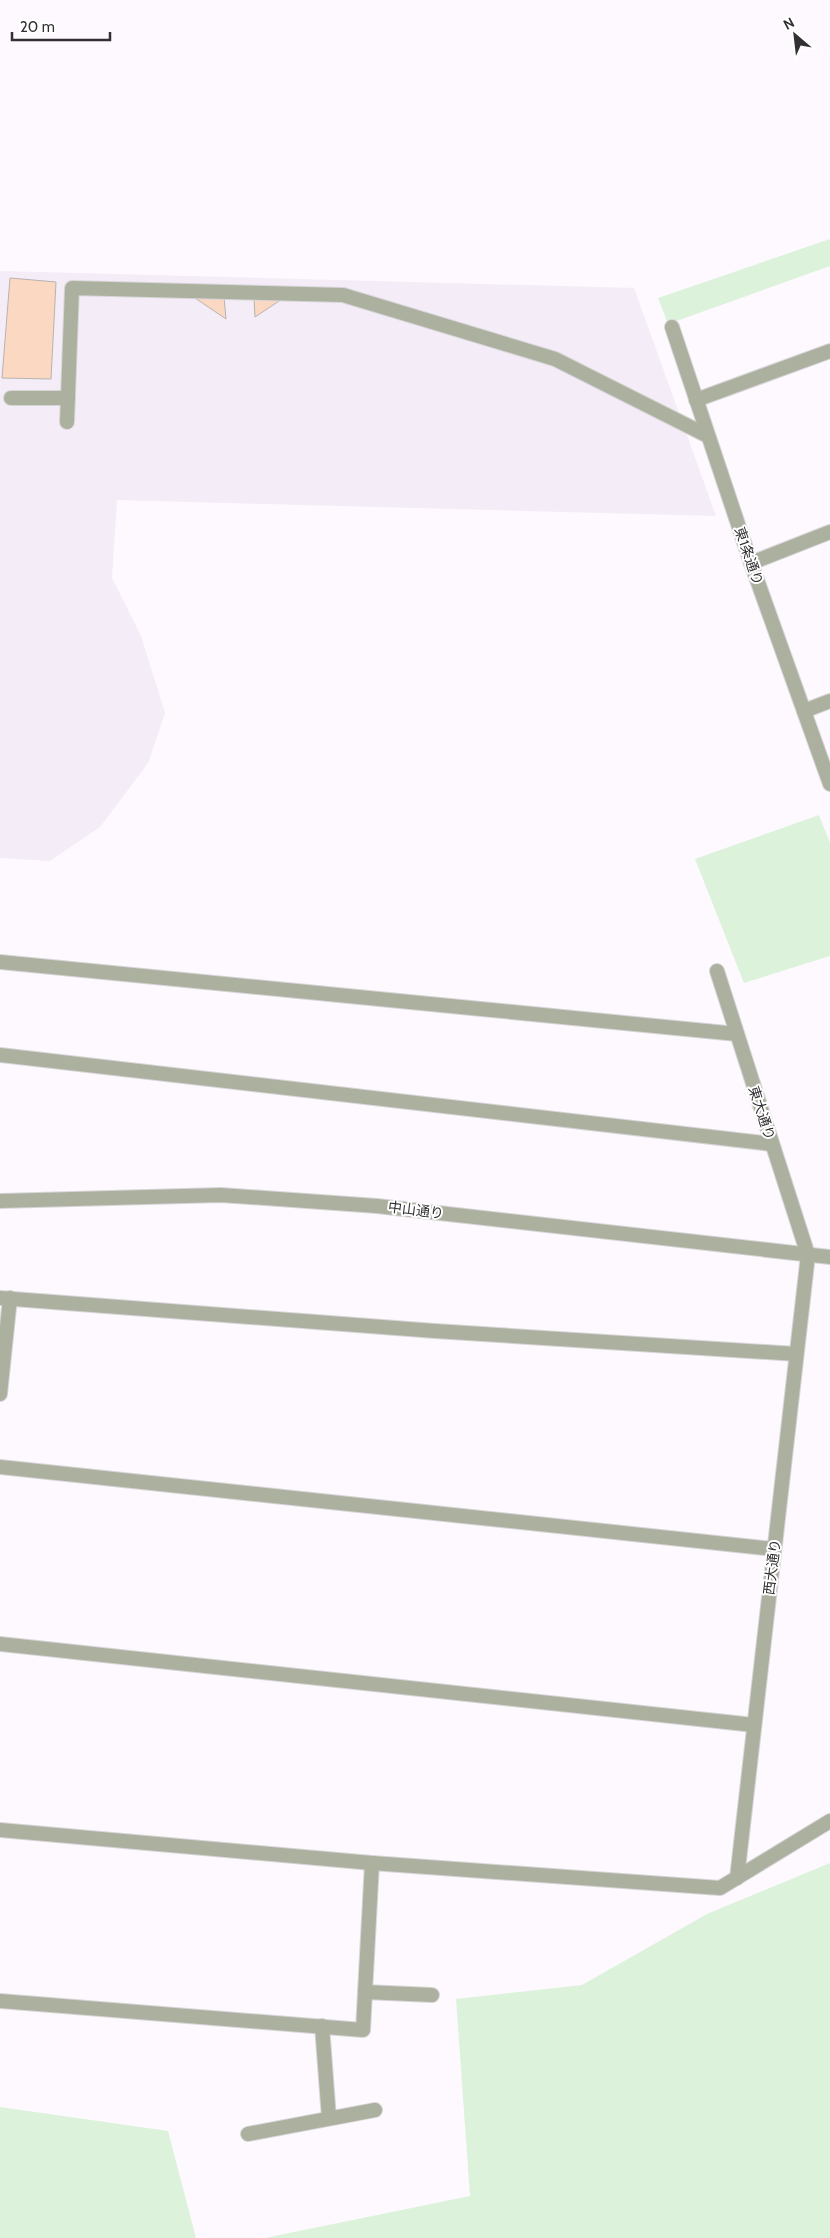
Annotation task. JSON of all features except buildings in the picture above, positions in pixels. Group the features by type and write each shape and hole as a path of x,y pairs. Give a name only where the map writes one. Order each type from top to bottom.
{"street":[{"path":"68,422 72,288 343,295 555,359 708,436"},
{"name":"東1条通り","path":"672,327 751,563 830,784"},
{"path":"696,400 830,351"},
{"path":"11,398 68,398"},
{"path":"751,563 830,532"},
{"path":"804,711 830,701"},
{"path":"0,962 737,1034"},
{"name":"東大通り","path":"717,971 808,1255"},
{"path":"0,1055 772,1144"},
{"name":"中山通り","path":"0,1201 221,1195 377,1206 830,1257"},
{"name":"西大通り","path":"736,1878 808,1255"},
{"path":"0,1394 5,1298 444,1332 796,1354"},
{"path":"0,1467 774,1549"},
{"path":"0,1644 754,1724"},
{"path":"0,1830 372,1863 720,1888 830,1821"},
{"path":"0,2001 363,2030 372,1863"},
{"path":"366,1992 432,1995"},
{"path":"322,2026 329,2118"},
{"path":"248,2134 375,2110"}],"shaded area":[{"path":"0,271 634,288 716,516 117,500 112,578 141,636 165,713 148,763 100,827 50,861 0,858"}],"green space":[{"path":"830,239 830,266 668,324 658,298"},
{"path":"819,815 830,843 830,956 744,983 695,859"},
{"path":"830,1863 830,2238 265,2238 470,2196 456,1999 582,1985 707,1914"},
{"path":"0,2107 168,2131 196,2238 0,2238"}]}
